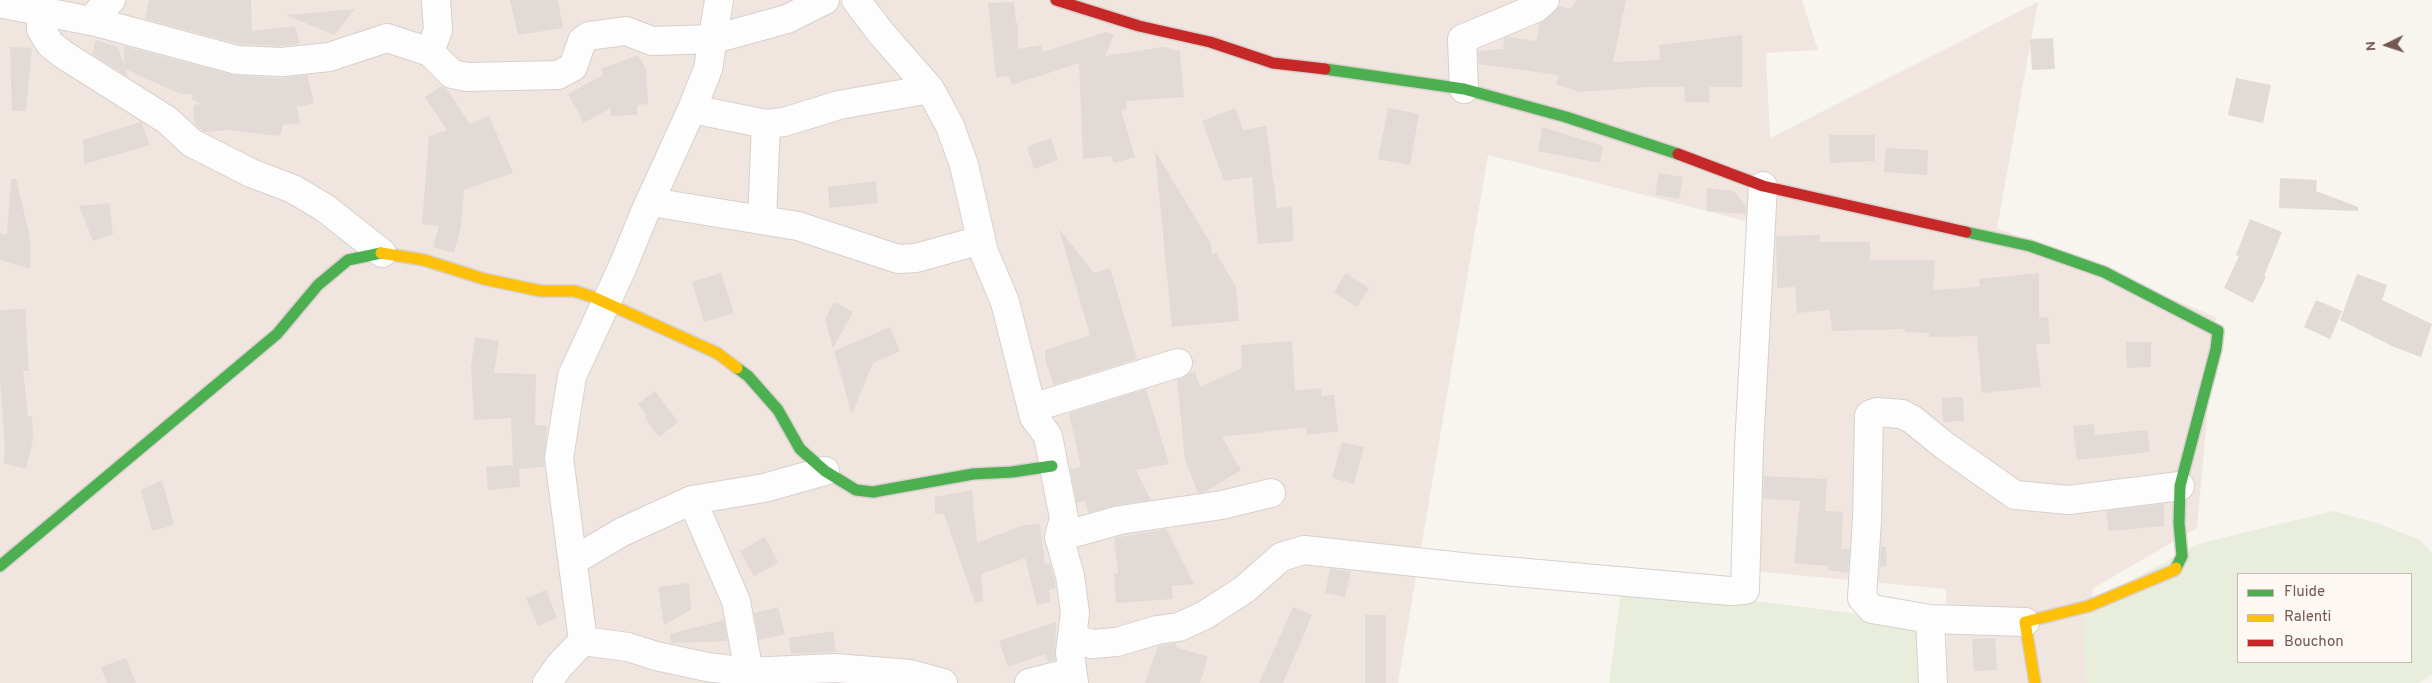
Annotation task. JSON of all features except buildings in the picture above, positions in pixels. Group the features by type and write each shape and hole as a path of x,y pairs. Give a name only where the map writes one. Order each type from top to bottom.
{"street":[{"path":"96,22 99,11 111,0"},
{"path":"430,52 438,30 436,0"},
{"path":"583,641 559,458 572,376 692,109 708,69 719,0"},
{"path":"3,4 96,22 237,60 282,62 329,57 386,38 430,52 452,74 467,77 558,75 573,67 582,41 589,36 626,31 652,41 714,39 787,19 824,0"},
{"path":"856,0 881,33 930,89 950,126 964,165 981,240 1005,302 1034,417 1048,436 1052,466 1064,518 1059,537 1070,576 1075,613 1072,638 1073,678 1029,683"},
{"path":"1056,0 1139,26 1210,42 1273,63 1464,89 1566,117 1702,162 1763,186 2030,246 2104,272 2218,331 2216,349 2180,486 2179,523 2182,556 2174,570 2089,606 2025,622 1930,619 1872,610 1862,598 1867,520 1869,416 1872,414 1877,412 1902,414 1908,417 1952,452 2015,495 2069,500 2180,486"},
{"path":"1464,89 1462,39 1536,8 1545,0"},
{"path":"42,12 41,29 50,44 64,55 167,120 192,143 251,173 293,189 325,208 382,253"},
{"path":"692,109 766,124 784,122 839,105 930,89"},
{"path":"762,220 766,124"},
{"path":"1072,638 1092,644 1117,642 1157,630 1179,627 1205,616 1245,589 1281,557 1304,550 1480,569 1730,591 1745,590 1749,447 1763,186"},
{"path":"650,202 798,226 898,259 916,258 981,240"},
{"path":"0,566 277,334 318,285 348,260 382,253 424,260 484,279 542,291 574,291 606,301 716,353 748,376 778,410 800,449 825,471 856,490 873,492 973,474 1012,472 1052,466"},
{"path":"1032,408 1178,363"},
{"path":"573,562 622,532 692,500 764,488 825,471"},
{"path":"1059,537 1120,520 1222,505 1271,493"},
{"path":"692,500 736,601 749,672"},
{"path":"1930,619 1933,683"},
{"path":"2025,622 2034,683"},
{"path":"583,641 628,647 656,656 707,667 749,672 835,668 910,674 943,683"},
{"path":"547,683 560,665 583,641"}],"shaded area":[{"path":"0,0 1802,0 1818,50 1766,53 1770,138 2038,2 1997,228 2216,317 2197,528 2092,589 2097,683 1947,683 1946,589 1752,571 1765,226 1488,155 1398,683 0,683"}],"green space":[{"path":"2333,511 2376,523 2420,540 2432,553 2432,674 2418,683 2086,683 2081,608 2198,544"},
{"path":"1622,584 1928,623 1929,683 1609,683"}],"traffic: fast":[{"path":"1325,69 1464,89 1566,117 1678,154"},
{"path":"1966,232 2030,246 2104,272 2218,331 2216,349 2180,486 2179,523 2182,556 2176,568"},
{"path":"0,566 277,334 318,285 348,260 381,253"},
{"path":"737,368 748,376 778,410 800,449 825,471 856,490 873,492 973,474 1012,472 1052,466"}],"traffic: slow":[{"path":"381,253 424,260 484,279 541,291 574,291 593,297 717,353 737,368"},
{"path":"2035,683 2025,622 2089,606 2176,568"}],"traffic: jam":[{"path":"1056,0 1139,26 1210,42 1273,63 1325,69"},
{"path":"1678,154 1763,186 1966,232"}]}
